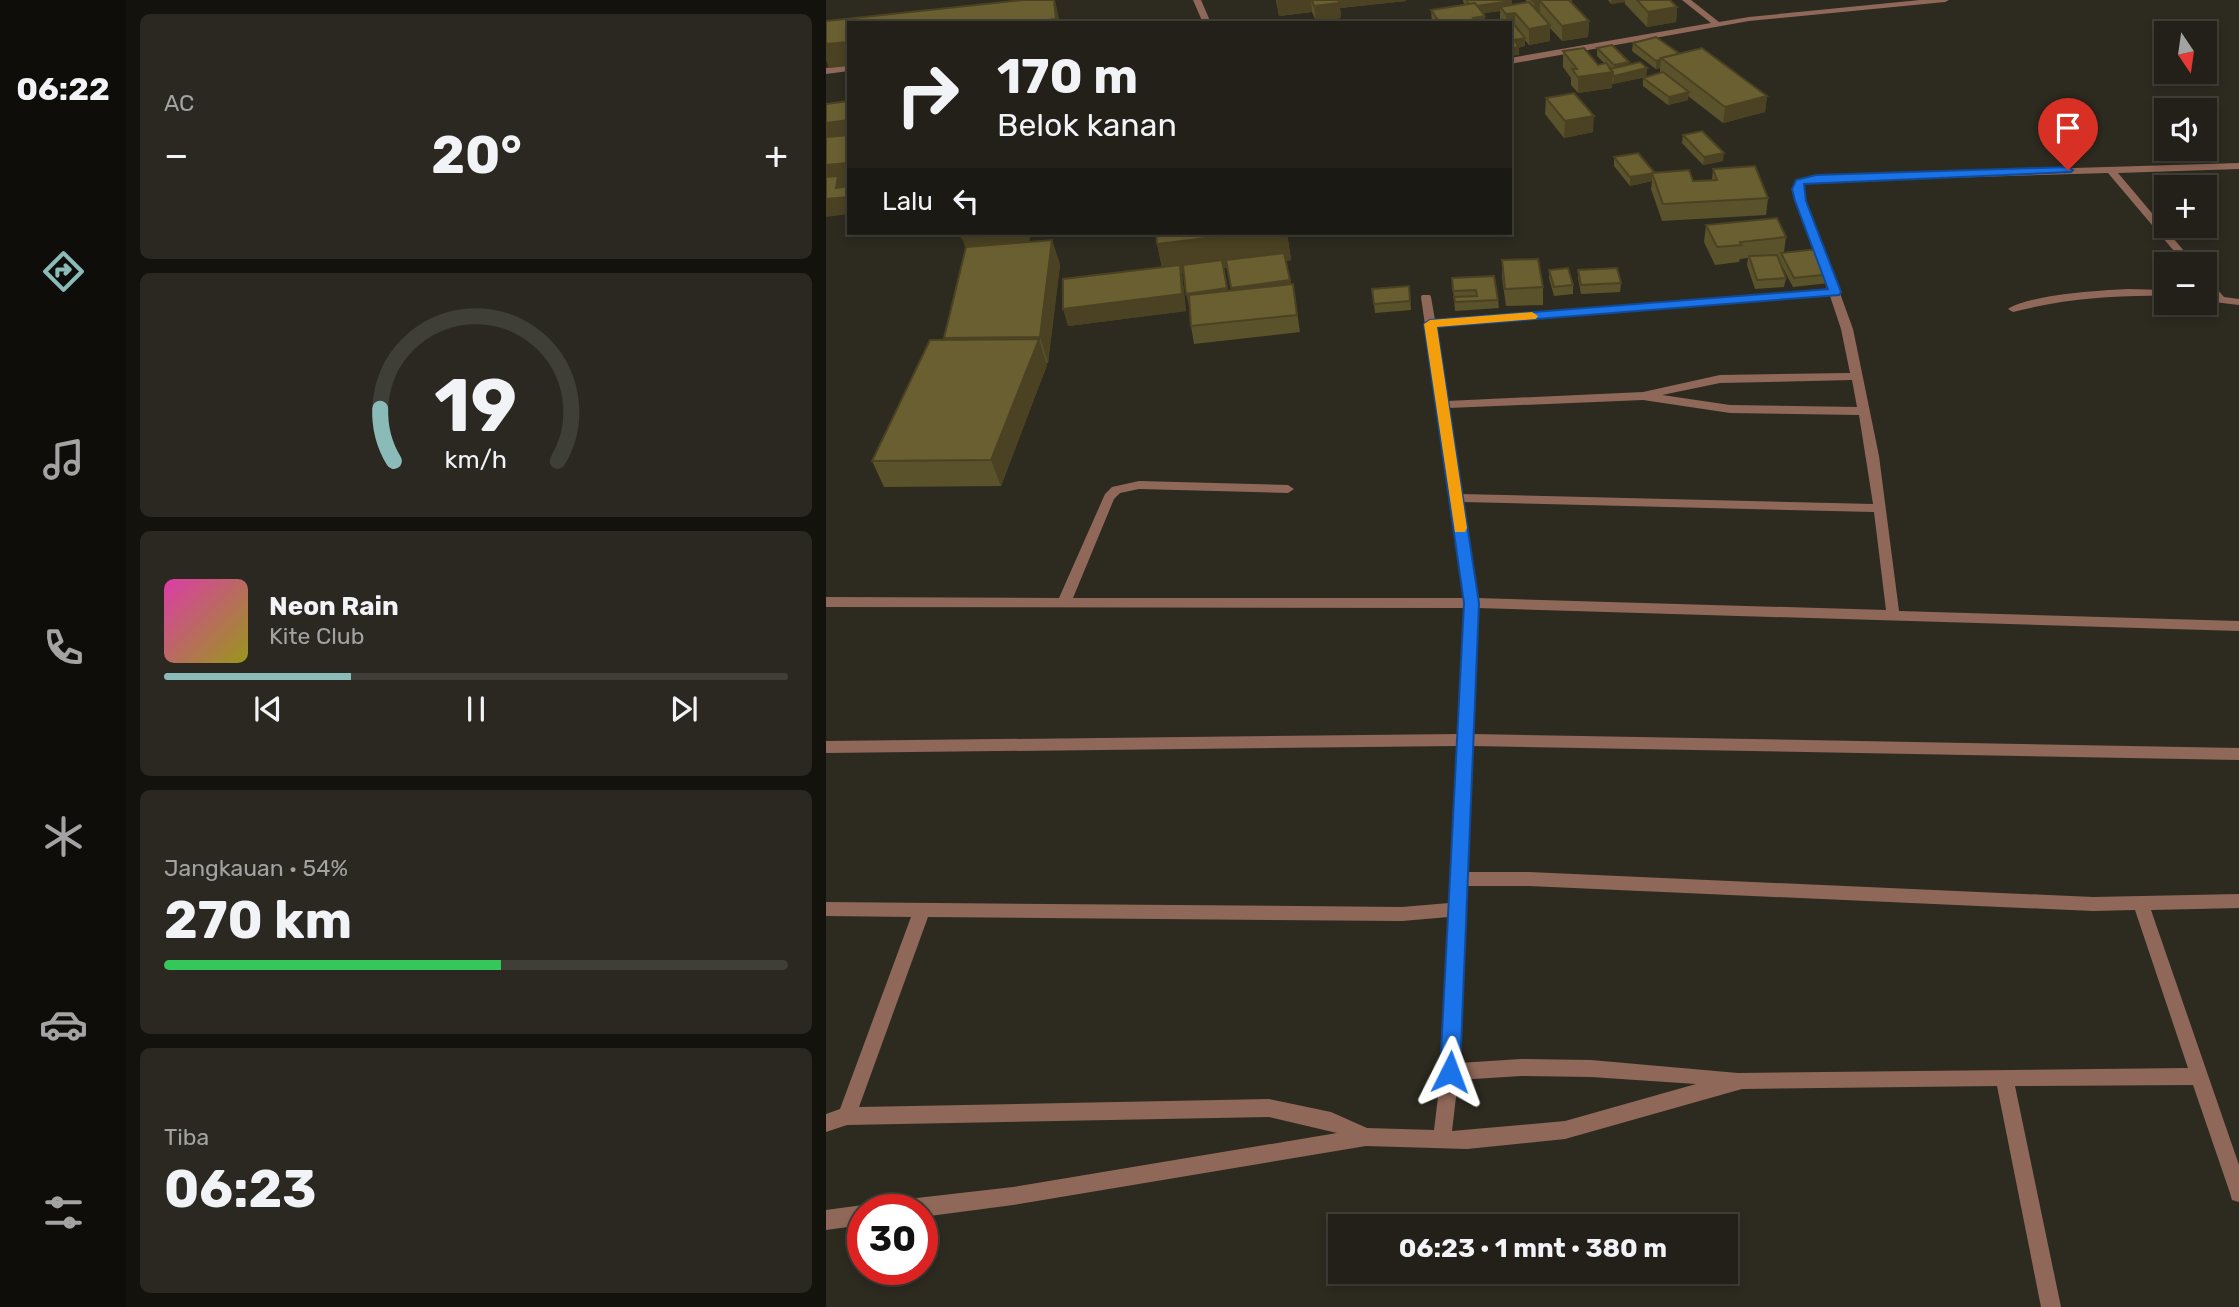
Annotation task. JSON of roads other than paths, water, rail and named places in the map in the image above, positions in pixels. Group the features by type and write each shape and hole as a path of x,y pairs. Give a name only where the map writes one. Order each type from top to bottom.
{"street":[{"path":"1197,0 1206,21"},
{"path":"1686,0 1717,24"},
{"path":"1512,61 1717,24 1894,1 1945,0"},
{"path":"826,71 847,68"},
{"path":"1893,615 1880,508 1847,328 1797,189 1800,182 1816,179 2239,166"},
{"path":"2110,169 2180,252"},
{"path":"1430,324 1835,292"},
{"path":"2013,309 2077,295 2154,292"},
{"path":"2217,295 2222,301"},
{"path":"1426,297 1471,603 1450,1072 1441,1139"},
{"path":"2217,300 2239,302"},
{"path":"1442,405 1643,396 1720,379 1857,376"},
{"path":"1643,396 1730,410 1864,411"},
{"path":"1064,602 1109,497 1116,490 1139,485 1288,489"},
{"path":"1455,498 1880,508"},
{"path":"826,602 1471,603 2239,626"},
{"path":"826,747 1464,740 2239,754"},
{"path":"1459,879 1529,879 2093,904 2239,901"},
{"path":"2141,903 2239,1193"},
{"path":"826,909 1402,914 1457,909"},
{"path":"847,1116 922,910"},
{"path":"1450,1072 1494,1068 1585,1067 1742,1080 2200,1076"},
{"path":"2004,1078 2051,1307"},
{"path":"938,1205 1013,1196 1366,1138 1467,1140 1565,1130 1742,1080"},
{"path":"826,1123 847,1116 1269,1108 1331,1121 1366,1138"},
{"path":"826,1220 847,1217"}]}
